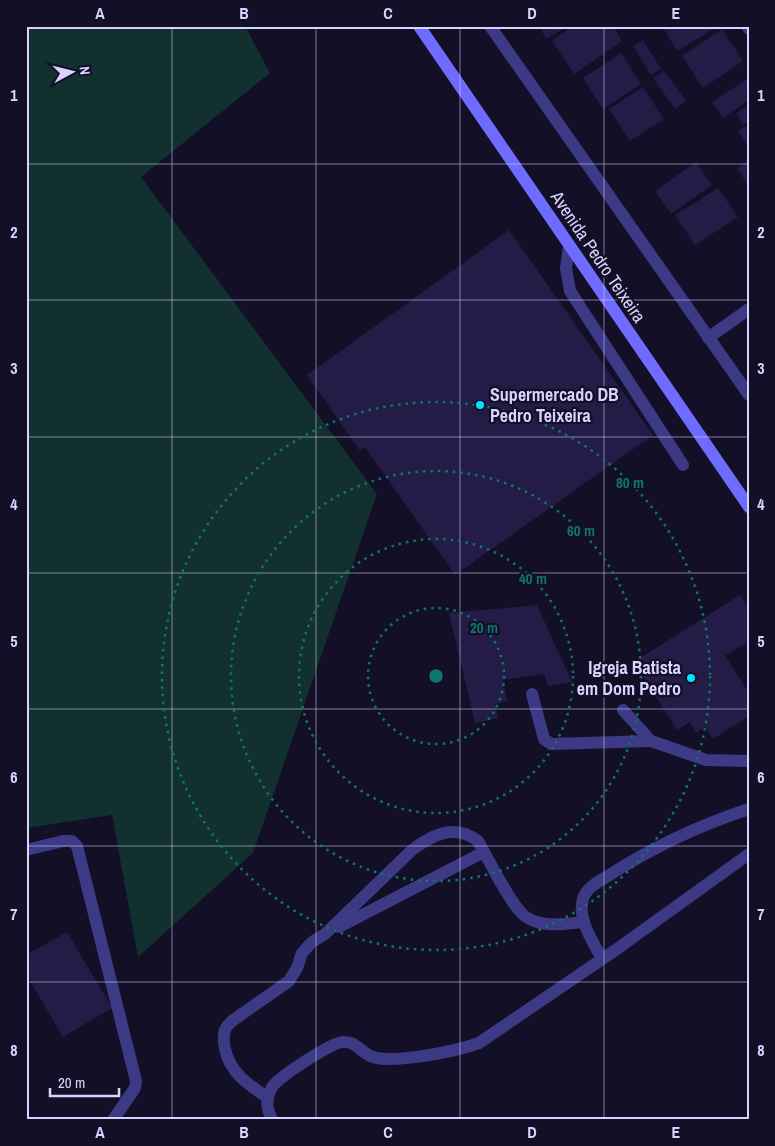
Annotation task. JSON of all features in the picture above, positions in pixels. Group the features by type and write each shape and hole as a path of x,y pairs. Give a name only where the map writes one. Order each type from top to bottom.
{"street":[{"name":"Avenida Pedro Teixeira","path":"419,26 749,507"},
{"path":"490,26 749,395"},
{"path":"570,246 566,268 570,291 683,465"},
{"path":"708,338 749,309"},
{"path":"532,694 544,739 551,744 650,741 706,760 749,761"},
{"path":"623,710 650,741"},
{"path":"602,959 584,922 582,907 584,896 593,886 639,856 681,834 749,809"},
{"path":"325,934 412,850 427,838 450,832 470,834 478,841 512,901 525,917 543,924 584,922"},
{"path":"26,850 63,841 72,841 77,846 136,1081 135,1088 113,1120"},
{"path":"268,1098 245,1082 234,1070 227,1057 224,1043 225,1030 232,1020 289,981 297,968 302,953 312,942 484,852"},
{"path":"272,1120 267,1109 268,1098 273,1086 331,1045 342,1042 353,1043 372,1057 384,1059 464,1048 478,1043 602,959 749,854"}],"green space":[{"path":"26,26 245,26 270,73 141,177 377,494 253,853 138,957 112,815 26,828"}],"building":[{"path":"539,26 568,26 546,39"},
{"path":"573,26 613,26 622,41 574,74 552,41"},
{"path":"662,26 719,26 677,51"},
{"path":"722,29 743,61 703,88 682,56"},
{"path":"643,40 661,69 651,75 633,46"},
{"path":"621,53 641,84 603,109 583,78"},
{"path":"664,71 686,101 675,109 653,78"},
{"path":"749,78 749,100 723,118 712,102"},
{"path":"643,87 664,119 630,141 609,109"},
{"path":"749,105 749,121 743,125 736,113"},
{"path":"749,124 749,148 738,131"},
{"path":"749,160 749,187 737,168"},
{"path":"696,162 712,185 671,214 655,191"},
{"path":"718,188 738,217 695,245 675,215"},
{"name":"Supermercado DB Pedro Teixeira","path":"509,230 653,435 455,575 365,447 360,451 307,375"},
{"name":"Igreja Batista em Dom Pedro","path":"740,595 749,609 749,641 725,656 749,693 749,716 713,739 705,727 696,733 690,722 677,730 634,662"},
{"path":"537,605 572,682 548,686 544,674 503,680 507,701 495,704 498,718 475,723 449,613"},
{"path":"67,932 112,1008 63,1037 26,974 26,955"}],"place":[{"name":"Supermercado DB Pedro Teixeira","path":"480,405"},
{"name":"Igreja Batista em Dom Pedro","path":"691,678"}]}
